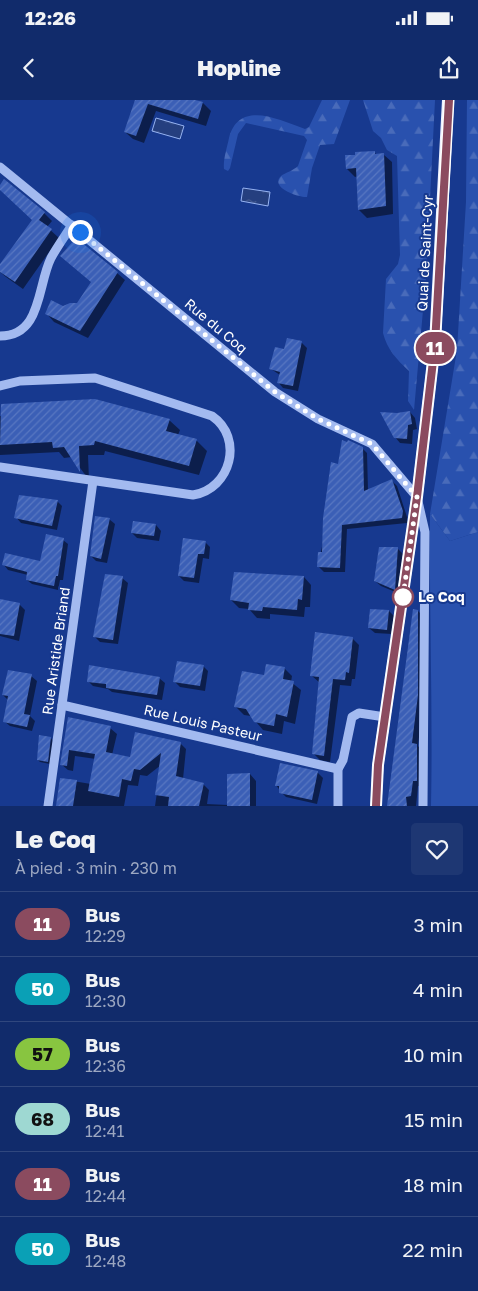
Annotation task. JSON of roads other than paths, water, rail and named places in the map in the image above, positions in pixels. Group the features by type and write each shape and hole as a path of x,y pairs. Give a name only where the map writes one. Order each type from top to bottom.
{"main road":[{"name":"Quai de Saint-Cyr","path":"376,806 378,765 417,497 435,344 448,100"}],"street":[{"name":"Rue du Coq","path":"0,167 275,392 318,419 372,444 417,497"},
{"path":"0,336 20,332 31,319 51,259 72,225"},
{"path":"0,386 20,381 94,378 202,411 220,421 230,436 230,456 223,476 217,484 202,494 193,495 0,467"},
{"name":"Rue Aristide Briand","path":"48,806 93,481"},
{"path":"417,497 425,532 423,806"},
{"name":"Rue Louis Pasteur","path":"62,705 338,769"},
{"path":"338,806 338,769 343,760 352,717 359,713 385,717"}],"water":[{"path":"156,118 184,126 180,139 152,131"},
{"path":"243,188 270,192 268,206 241,201"}],"place":[{"name":"Le Coq","path":"403,597"}]}
